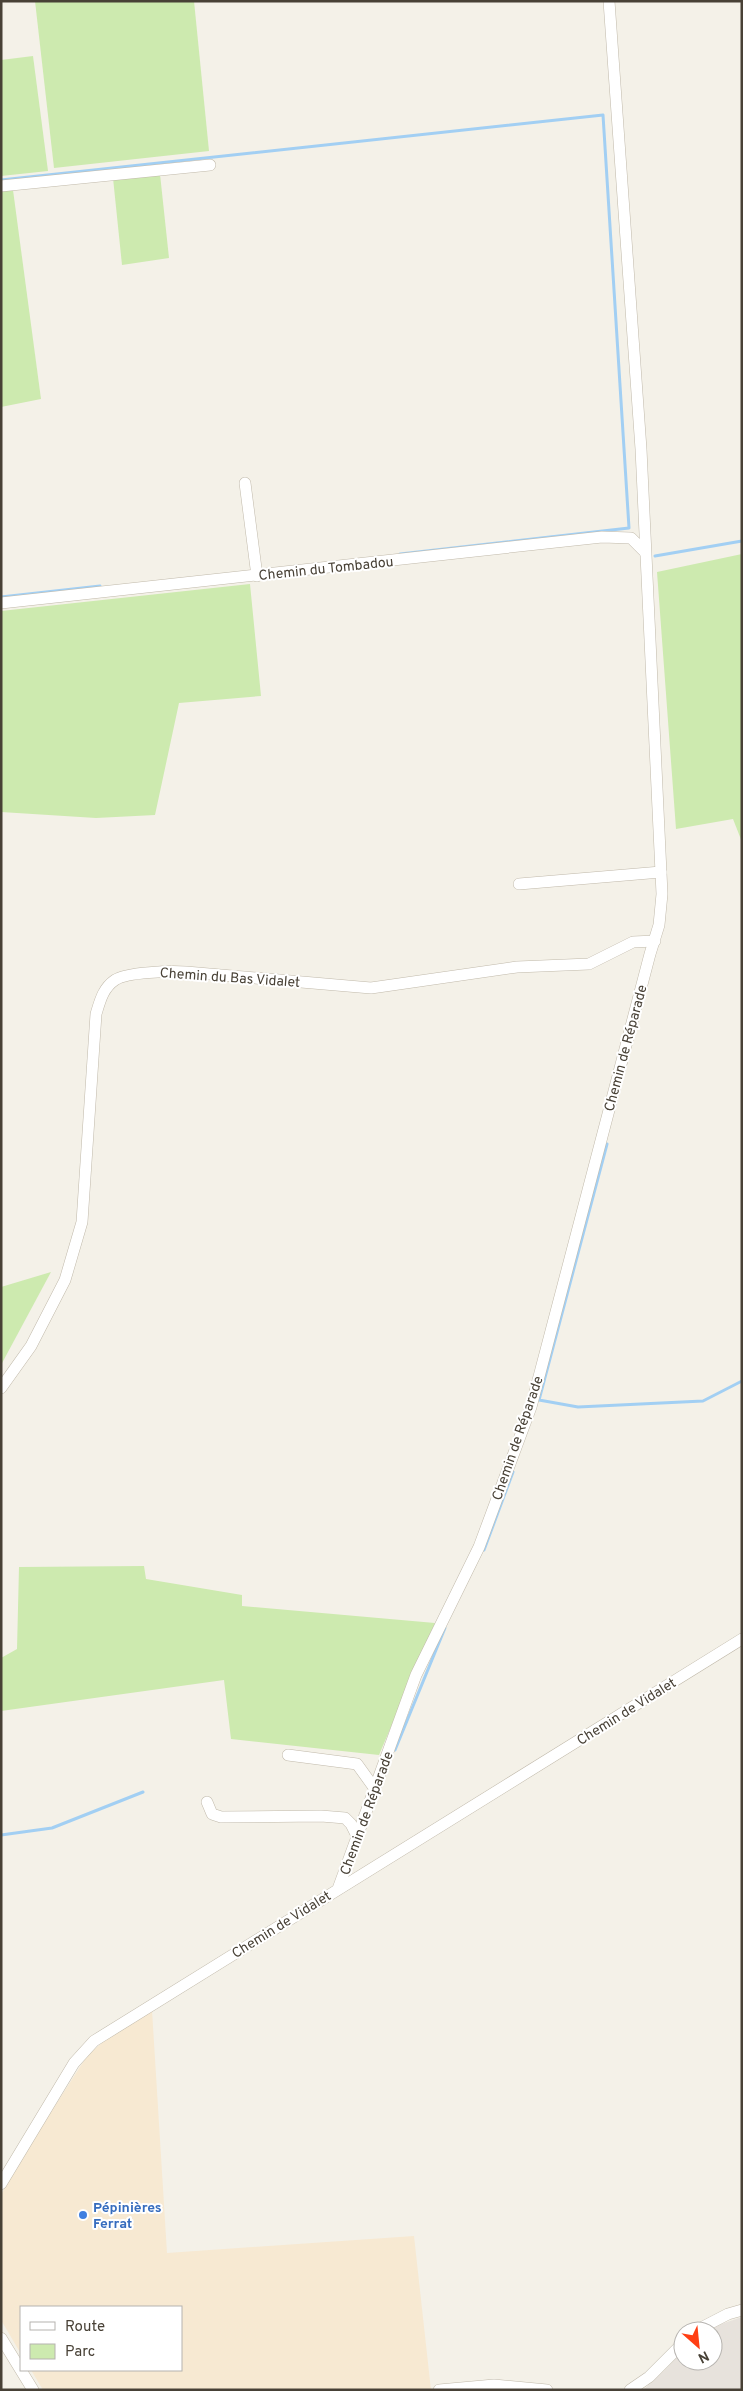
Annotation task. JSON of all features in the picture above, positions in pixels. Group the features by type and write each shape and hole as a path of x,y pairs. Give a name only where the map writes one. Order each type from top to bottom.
{"street":[{"name":"Chemin de Réparade","path":"338,1889 416,1675 479,1547 531,1407 659,925 662,894 641,449 609,1"},
{"path":"1,186 210,165"},
{"path":"246,483 257,576"},
{"name":"Chemin du Tombadou","path":"1,603 602,537 631,538 646,552"},
{"path":"519,884 661,872"},
{"name":"Chemin du Bas Vidalet","path":"1,1388 31,1346 65,1280 82,1222 96,1014 102,993 116,979 159,971 371,988 517,967 588,964 633,942 655,941"},
{"name":"Chemin de Vidalet","path":"1,2184 74,2063 94,2041 742,1639"},
{"path":"288,1755 357,1764 374,1789"},
{"path":"207,1802 212,1814 220,1817 321,1816 346,1818 357,1836"},
{"path":"715,2321 728,2314 742,2310"},
{"path":"1,2338 20,2369"},
{"path":"630,2390 650,2377 673,2353"},
{"path":"21,2371 33,2390"},
{"path":"439,2390 494,2385 547,2390"}],"shaded area":[{"name":"Pépinières Ferrat","path":"152,2010 167,2253 414,2236 431,2390 43,2390 32,2371 182,2371 182,2306 20,2306 20,2352 1,2320 1,2195 15,2168 87,2056 105,2040"},
{"path":"742,2317 742,2390 643,2390 673,2362 673,2371 723,2371 723,2323"}],"green space":[{"path":"35,1 194,1 209,151 54,168"},
{"path":"33,56 48,171 1,176 1,60"},
{"path":"160,174 169,258 122,265 113,178"},
{"path":"13,190 41,399 1,407 1,191"},
{"path":"742,554 742,842 733,819 676,829 657,572"},
{"path":"250,584 261,696 179,703 155,815 96,818 1,812 1,611"},
{"path":"51,1272 1,1365 1,1287"},
{"path":"144,1566 146,1579 242,1595 242,1606 435,1623 379,1755 231,1739 224,1680 1,1711 1,1658 17,1649 19,1567"}],"waterway":[{"path":"1,180 603,115 629,528 400,554"},
{"path":"655,556 742,541"},
{"path":"1,597 100,586"},
{"path":"607,1144 539,1400 578,1407 703,1401 742,1381"},
{"path":"484,1550 513,1472"},
{"path":"395,1750 445,1628"},
{"path":"1,1835 52,1828 143,1792"}],"place":[{"name":"Pépinières Ferrat","path":"83,2215"}]}
